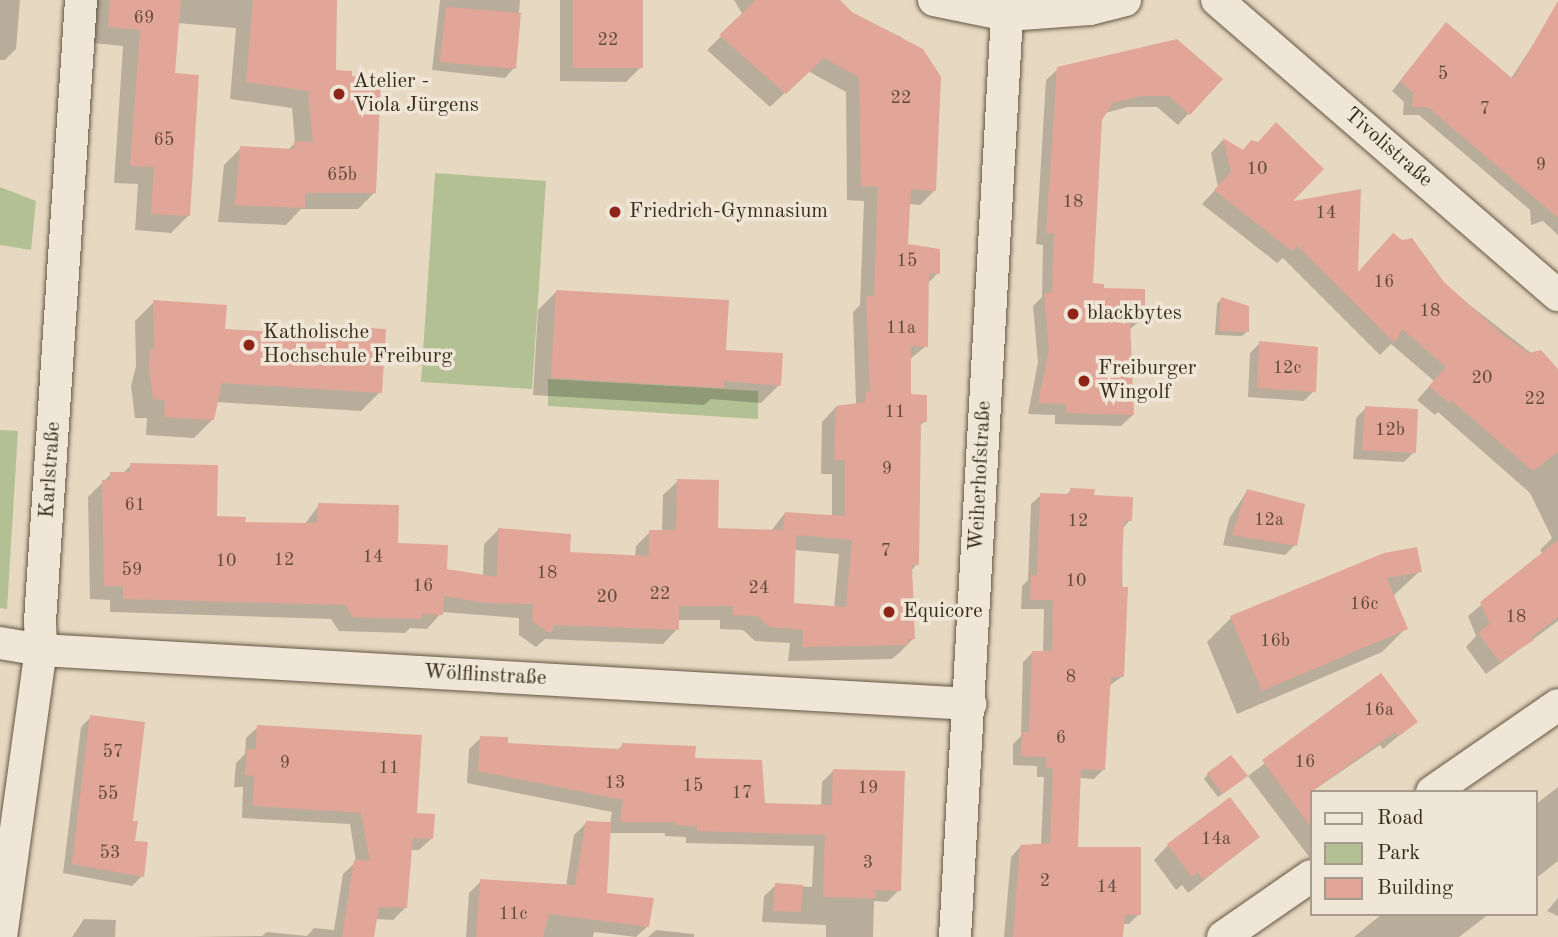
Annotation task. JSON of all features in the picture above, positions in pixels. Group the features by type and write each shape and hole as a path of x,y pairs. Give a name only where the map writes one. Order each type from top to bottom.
{"street":[{"name":"Karlstraße","path":"1,937 41,650 40,621 81,0"},
{"path":"934,0 1007,15 1090,9 1125,0"},
{"name":"Tivolistraße","path":"1217,0 1558,295"},
{"name":"Weiherhofstraße","path":"956,937 1007,15"},
{"name":"Wölflinstraße","path":"0,643 41,650 970,704"},
{"path":"1435,790 1558,705"},
{"path":"1223,937 1310,877"}],"green space":[{"path":"435,173 546,181 532,389 421,382"},
{"path":"0,187 36,201 31,250 0,245"},
{"path":"548,379 758,391 758,419 548,406"},
{"path":"0,430 18,431 7,609 0,608"}],"building":[{"path":"110,0 181,0 175,73 199,75 190,216 151,214 154,167 130,166 140,30 108,27"},
{"path":"253,0 337,0 336,70 352,71 352,76 381,79 376,193 305,193 305,208 235,205 240,146 294,149 294,141 313,142 308,91 246,82"},
{"path":"573,0 643,0 643,68 573,68"},
{"path":"756,0 840,0 852,12 923,49 941,77 936,191 911,189 908,244 940,249 940,274 929,273 928,347 911,346 911,394 927,395 927,422 921,421 919,565 912,565 915,639 908,639 908,645 802,647 803,630 769,627 758,616 733,615 733,606 679,606 679,630 554,625 551,634 532,621 533,604 485,603 444,596 443,615 421,614 421,619 353,617 345,605 123,599 123,586 104,586 102,480 110,480 110,472 130,472 130,463 218,465 217,516 246,517 245,522 317,523 318,503 399,505 398,543 448,545 447,569 497,577 498,528 571,534 570,552 649,556 649,530 676,530 677,479 719,480 718,528 783,530 785,512 845,516 845,460 834,460 836,406 865,402 866,391 870,392 866,296 874,296 878,187 861,186 859,77 824,58 786,94 719,35","holes":["796,535 852,540 846,607 794,603"]},
{"path":"1558,1 1558,218 1428,107 1412,107 1413,93 1400,81 1446,22 1513,79"},
{"path":"446,7 521,13 516,69 440,62"},
{"path":"1177,39 1223,79 1190,115 1169,96 1141,96 1113,103 1102,120 1093,283 1104,284 1104,288 1145,289 1145,319 1130,318 1134,415 1066,413 1066,404 1038,403 1049,350 1044,293 1052,293 1054,234 1046,233 1057,67"},
{"path":"1276,122 1324,169 1293,201 1361,189 1358,272 1393,233 1402,240 1412,238 1444,282 1504,336 1529,353 1541,350 1558,369 1558,452 1533,471 1452,401 1449,403 1429,386 1446,367 1402,329 1395,343 1297,246 1292,251 1214,190 1231,172 1223,138 1243,150 1251,140 1258,142"},
{"path":"556,290 729,300 726,350 783,353 781,386 724,381 724,388 551,378"},
{"path":"1221,297 1249,306 1249,332 1219,331"},
{"path":"153,300 227,305 225,329 331,335 331,326 386,329 382,393 222,383 214,420 164,417 165,400 153,399 149,366 150,349 154,349"},
{"path":"1259,341 1318,347 1316,392 1257,388"},
{"path":"1365,406 1418,409 1416,453 1362,450"},
{"path":"1070,488 1095,489 1094,495 1133,497 1132,521 1124,521 1121,587 1128,587 1124,677 1111,677 1105,770 1081,769 1078,847 1141,847 1141,915 1125,915 1123,937 1013,937 1020,845 1050,843 1053,768 1046,768 1046,757 1021,756 1022,732 1029,732 1032,651 1052,651 1053,600 1030,600 1031,575 1037,575 1040,493 1070,494"},
{"path":"1247,489 1305,504 1297,546 1232,535"},
{"path":"1558,540 1558,617 1532,637 1534,640 1500,662 1478,633 1490,624 1480,602"},
{"path":"1417,547 1422,572 1387,578 1408,629 1262,691 1230,616 1384,553"},
{"path":"1381,673 1418,722 1399,736 1395,732 1314,790 1310,790 1310,826 1262,760"},
{"path":"90,715 145,722 133,821 138,821 135,841 148,842 144,877 72,864"},
{"path":"257,725 422,735 417,813 435,814 433,839 413,838 407,908 379,907 374,937 342,937 354,860 370,861 361,813 253,806 254,776 245,775 247,749 256,750"},
{"path":"480,736 508,737 508,743 598,748 621,749 622,743 696,746 695,758 762,760 765,803 832,805 833,769 905,771 901,891 876,890 876,898 823,897 825,835 697,831 697,826 676,825 676,822 620,822 623,800 478,771"},
{"path":"1231,755 1248,776 1223,794 1207,773"},
{"path":"1230,797 1260,837 1203,880 1198,872 1192,877 1167,844"},
{"path":"586,821 611,822 607,893 654,898 649,927 549,914 543,937 476,937 480,879 575,885"},
{"path":"775,883 803,885 801,912 773,911"}],"place":[{"name":"Atelier - Viola Jürgens","path":"339,94"},
{"name":"Friedrich-Gymnasium","path":"615,212"},
{"name":"blackbytes","path":"1073,314"},
{"name":"Katholische Hochschule Freiburg","path":"249,345"},
{"name":"Freiburger Wingolf","path":"1084,381"},
{"name":"Equicore","path":"889,612"}]}
